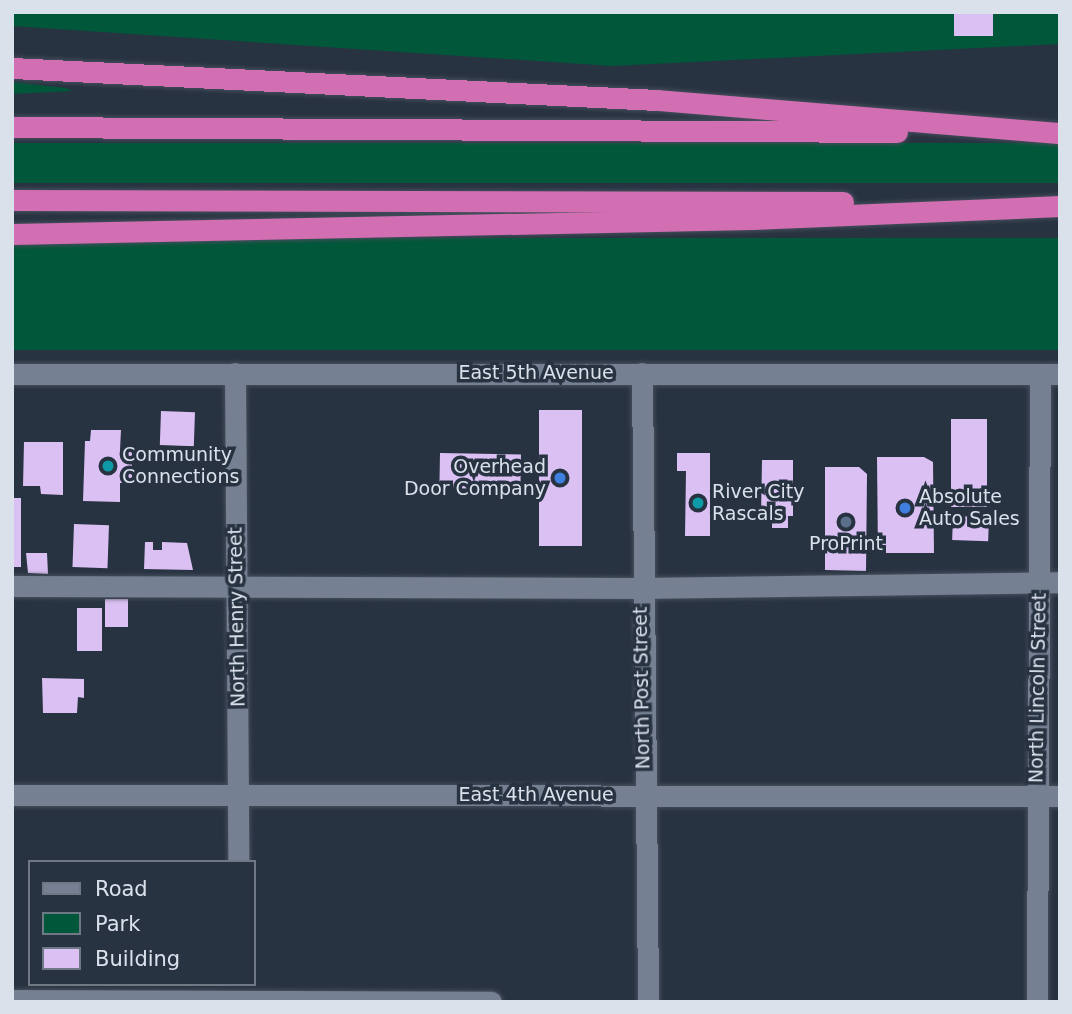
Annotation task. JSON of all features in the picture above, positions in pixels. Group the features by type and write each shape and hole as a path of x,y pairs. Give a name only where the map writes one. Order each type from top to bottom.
{"highway":[{"path":"12,68 657,100 1060,133"},
{"path":"12,127 1060,133"},
{"path":"12,200 1060,204"},
{"path":"12,234 752,219 1060,204"}],"street":[{"name":"North Henry Street","path":"235,373 238,860"},
{"name":"North Post Street","path":"642,373 640,588 648,1002"},
{"name":"East 5th Avenue","path":"12,374 1050,374"},
{"name":"North Lincoln Street","path":"1037,1002 1037,796 1050,582 1050,374"},
{"path":"12,586 640,588 1050,582"},
{"name":"East 4th Avenue","path":"12,795 1060,796"},
{"path":"12,1000 235,995 491,1002"}],"green space":[{"path":"12,12 1060,12 1060,44 612,66 12,26"},
{"path":"12,82 66,88 72,91 12,94"},
{"path":"12,143 1060,143 1060,183 12,183"},
{"path":"12,238 1060,238 1060,350 12,350"}],"building":[{"path":"954,12 993,12 993,36 954,36"},
{"name":"Overhead Door Company","path":"539,410 582,410 582,546 539,546"},
{"path":"161,411 195,412 194,446 160,445"},
{"path":"951,419 987,419 987,507 951,507"},
{"name":"Community Connections","path":"91,430 121,430 120,450 132,450 132,483 120,483 120,502 83,501 85,441 90,441"},
{"path":"24,442 63,442 63,495 41,494 40,486 23,486"},
{"path":"440,453 521,454 520,489 439,488"},
{"name":"River City Rascals","path":"677,453 710,453 710,536 685,536 686,471 677,471"},
{"name":"Absolute Auto Sales","path":"877,457 924,457 933,462 934,553 878,553"},
{"path":"762,460 793,460 793,516 788,516 788,528 772,528 772,517 761,517"},
{"name":"ProPrint","path":"825,467 859,467 867,474 866,571 825,570"},
{"path":"12,498 21,498 21,567 12,567"},
{"path":"953,516 989,517 988,541 952,540"},
{"path":"74,524 109,525 107,568 72,567"},
{"path":"145,542 153,542 153,550 162,550 162,542 187,543 193,570 144,569"},
{"path":"26,553 47,553 48,574 28,573"},
{"path":"105,599 128,599 128,627 105,627"},
{"path":"77,608 102,608 102,651 77,651"},
{"path":"42,678 84,679 84,698 78,697 77,713 43,713"}],"place":[{"name":"Community Connections","path":"108,466"},
{"name":"Overhead Door Company","path":"560,478"},
{"name":"River City Rascals","path":"698,503"},
{"name":"Absolute Auto Sales","path":"905,508"},
{"name":"ProPrint","path":"846,522"}]}
